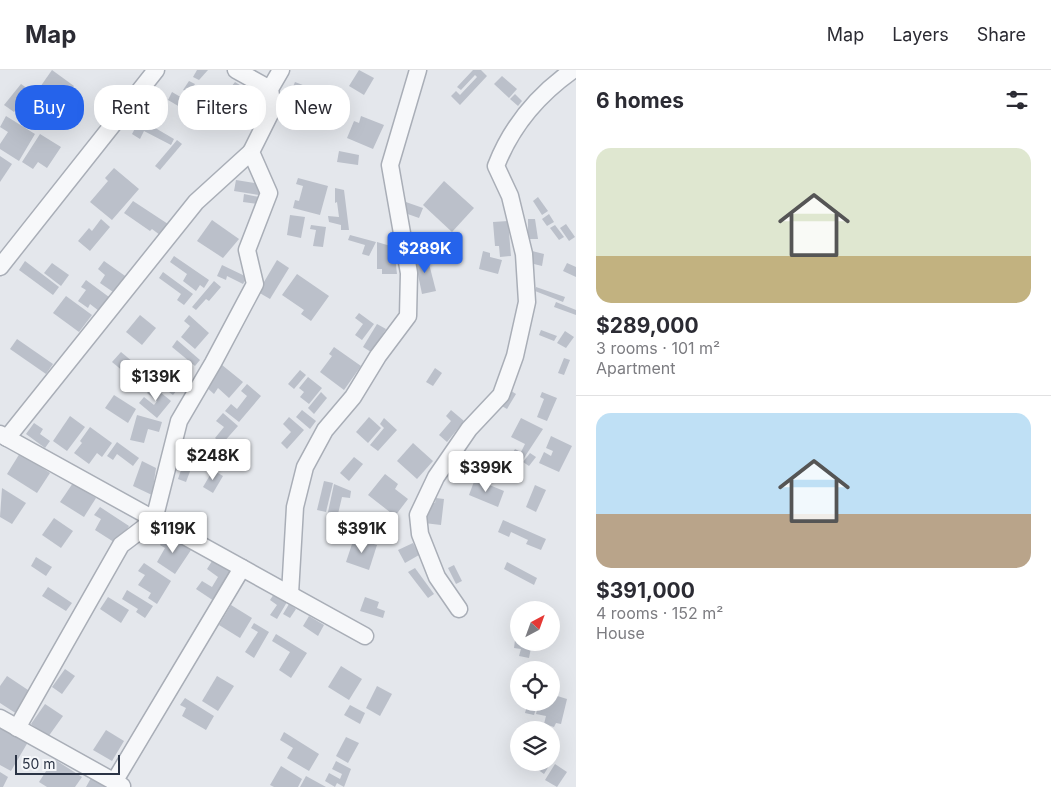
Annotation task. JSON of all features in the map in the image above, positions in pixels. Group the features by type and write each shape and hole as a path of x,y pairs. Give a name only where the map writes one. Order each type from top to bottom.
{"street":[{"path":"0,266 156,70"},
{"path":"236,70 270,88"},
{"path":"281,70 270,88 273,108 251,152 196,202 4,436 365,636"},
{"path":"290,594 295,507 305,467 325,430 353,397 378,356 408,316 409,273 390,165 418,70"},
{"path":"459,609 437,576 420,534 418,515 436,477 470,429 501,395 515,356 527,302 524,254 510,196 496,166 514,129 552,85 573,70"},
{"path":"17,728 121,545 154,520 179,421 213,363 255,284 247,250 269,193 251,152"},
{"path":"0,718 119,784 242,568"}],"building":[{"path":"52,70 73,85 42,85"},
{"path":"197,70 208,70 199,80 193,77"},
{"path":"359,70 374,78 364,95 350,85"},
{"path":"473,70 481,70 487,76 460,105 451,96 456,91 460,95 477,77 475,75 461,90 457,87"},
{"path":"502,76 517,89 509,98 494,84"},
{"path":"189,81 195,84 194,85 186,85"},
{"path":"15,91 14,112 4,105"},
{"path":"172,92 178,96 178,106 168,100"},
{"path":"515,94 522,101 518,106 510,99"},
{"path":"6,116 15,122 15,130 29,130 35,134 19,161 0,149 0,144 8,132 0,127"},
{"path":"361,116 384,125 373,149 347,138 354,121 359,123"},
{"path":"134,130 159,130 174,139 171,145 144,131 140,139 132,134"},
{"path":"40,134 61,147 47,168 38,162 33,169 22,162"},
{"path":"177,140 182,144 160,170 155,166"},
{"path":"339,151 359,155 358,165 337,162"},
{"path":"0,156 12,164 0,182"},
{"path":"114,168 139,189 112,220 90,202 108,181 105,178"},
{"path":"298,178 328,186 320,215 293,208 295,200 299,201 303,186 296,184"},
{"path":"236,180 260,184 259,195 234,191"},
{"path":"444,181 474,208 452,232 423,205"},
{"path":"335,188 344,190 349,230 341,230 341,225 329,222 328,216 339,217 337,202 335,203"},
{"path":"244,194 259,197 258,204 243,202"},
{"path":"538,197 548,211 542,215 533,201"},
{"path":"133,201 168,224 160,235 152,229 150,231 124,213"},
{"path":"403,201 423,208 419,218 399,211"},
{"path":"549,214 554,222 547,226 542,219"},
{"path":"290,215 305,217 301,238 287,235"},
{"path":"101,219 110,227 90,251 78,241 89,228 92,231"},
{"path":"528,219 535,219 538,239 528,239"},
{"path":"212,220 239,239 223,258 197,241"},
{"path":"508,221 511,256 500,257 499,246 495,246 493,222"},
{"path":"566,224 575,237 569,241 560,228"},
{"path":"311,225 326,227 323,247 313,246 316,230 310,229"},
{"path":"555,225 564,237 559,240 550,228"},
{"path":"350,235 376,242 369,256 362,254 365,245 348,240"},
{"path":"377,242 394,247 397,274 382,274 382,269 377,269"},
{"path":"483,251 490,253 490,257 502,260 498,274 479,269"},
{"path":"532,251 544,254 542,266 530,263"},
{"path":"414,255 427,256 436,291 422,294"},
{"path":"174,256 209,280 204,288 200,285 196,291 183,281 187,274 170,262"},
{"path":"277,260 289,268 270,299 258,292"},
{"path":"25,261 59,287 53,295 19,270"},
{"path":"104,261 128,278 116,294 100,283 105,275 98,269"},
{"path":"52,263 69,275 61,286 44,273"},
{"path":"567,263 576,267 576,277 563,271"},
{"path":"222,265 247,277 243,284 227,276 226,280 217,276"},
{"path":"163,272 193,294 184,305 177,300 181,294 159,278"},
{"path":"297,274 329,296 311,321 301,314 304,310 282,295"},
{"path":"86,280 113,300 103,314 90,304 88,308 78,301 86,290 81,287"},
{"path":"214,281 221,287 209,301 206,299 196,310 192,307"},
{"path":"536,287 565,297 563,302 535,291"},
{"path":"66,296 92,315 79,332 53,313"},
{"path":"556,302 576,310 576,315 554,307"},
{"path":"359,313 374,324 362,340 355,335 363,324 355,318"},
{"path":"140,315 156,328 142,345 126,332"},
{"path":"189,315 209,333 195,349 181,337 190,326 184,321"},
{"path":"377,324 386,329 371,352 363,347"},
{"path":"541,330 557,336 554,341 539,335"},
{"path":"565,331 574,337 566,348 557,343"},
{"path":"17,339 53,364 46,374 10,349"},
{"path":"177,340 200,360 195,366 172,347"},
{"path":"334,347 361,366 344,390 320,372 332,356 329,354"},
{"path":"121,352 133,362 124,372 112,362"},
{"path":"564,358 570,360 564,375 558,373"},
{"path":"222,365 243,382 229,398 218,388 214,394 205,386"},
{"path":"182,367 190,373 173,395 165,389"},
{"path":"435,368 442,373 433,386 426,382"},
{"path":"300,370 306,375 294,389 288,384"},
{"path":"308,377 322,388 309,404 300,397 304,392 299,388"},
{"path":"247,384 261,396 239,422 225,411 231,404 237,409 247,396 241,391"},
{"path":"153,386 171,401 157,418 139,403 144,397 154,405 157,401 147,393"},
{"path":"508,389 516,394 507,409 500,405"},
{"path":"321,392 327,398 314,414 308,408"},
{"path":"542,392 557,398 547,421 537,417 544,399 540,397"},
{"path":"114,395 136,409 128,423 105,408"},
{"path":"302,410 316,421 310,429 296,417"},
{"path":"451,410 464,421 447,442 439,435 451,421 446,416"},
{"path":"223,413 238,426 222,444 215,438 224,427 216,421"},
{"path":"137,415 162,422 159,432 148,429 144,443 130,440"},
{"path":"70,416 85,427 67,451 53,441"},
{"path":"289,417 304,430 287,449 281,443 291,432 283,424"},
{"path":"369,417 381,428 368,443 356,432"},
{"path":"384,418 397,430 378,451 370,445 384,428 380,424"},
{"path":"521,418 543,429 522,461 511,456 515,449 521,452 525,444 511,437"},
{"path":"34,423 43,429 40,434 50,441 45,448 26,434"},
{"path":"90,427 112,443 102,457 97,453 89,464 74,453 82,443 80,441"},
{"path":"551,436 572,446 559,472 539,463 544,452 551,456 553,451 546,448"},
{"path":"117,442 139,458 133,466 117,454 113,460 107,456"},
{"path":"413,443 433,461 417,479 397,461"},
{"path":"220,448 230,454 220,470 210,464"},
{"path":"20,453 50,473 37,493 7,474"},
{"path":"530,453 536,457 529,466 523,462"},
{"path":"186,455 195,458 186,482 178,479"},
{"path":"354,457 363,464 349,481 340,473"},
{"path":"487,460 508,469 503,482 482,473"},
{"path":"142,461 156,468 152,495 133,486"},
{"path":"213,470 223,476 213,493 203,487"},
{"path":"385,474 398,484 395,489 408,499 395,516 368,495"},
{"path":"475,479 504,491 498,507 469,495"},
{"path":"324,481 333,483 326,512 317,510"},
{"path":"73,483 96,498 84,517 60,502"},
{"path":"334,484 351,491 350,498 342,497 338,514 328,512"},
{"path":"535,485 546,490 536,512 526,507"},
{"path":"2,488 26,503 12,524 0,517"},
{"path":"436,498 444,499 441,525 424,523 427,502 435,503"},
{"path":"100,507 129,526 117,544 95,530 101,519 94,515"},
{"path":"54,518 73,531 61,548 42,535"},
{"path":"503,520 546,539 541,550 526,544 528,540 511,532 509,537 498,532"},
{"path":"167,534 191,550 175,574 157,562 165,548 160,545"},
{"path":"354,538 377,545 369,570 346,562"},
{"path":"413,543 419,555 405,563 398,550"},
{"path":"36,557 52,567 46,576 31,566"},
{"path":"214,558 236,573 217,603 196,589 202,581 212,587 218,577 207,569"},
{"path":"507,562 537,578 534,585 504,569"},
{"path":"144,563 171,581 157,604 148,598 151,593 138,585 145,575 138,571"},
{"path":"454,565 462,581 456,584 448,568"},
{"path":"415,568 434,594 428,598 408,572"},
{"path":"48,587 72,603 66,611 42,596"},
{"path":"127,590 153,606 145,618 136,612 138,609 122,599"},
{"path":"274,594 287,602 277,619 270,615 277,605 270,600"},
{"path":"108,597 129,610 121,623 100,609"},
{"path":"365,597 379,602 377,608 385,611 383,618 360,611"},
{"path":"289,604 296,609 290,618 283,614"},
{"path":"231,605 252,618 240,638 219,625"},
{"path":"309,616 324,625 318,636 303,626"},
{"path":"254,623 269,632 254,658 245,652 258,632 251,628"},
{"path":"276,634 307,653 291,678 279,670 290,652 272,641"},
{"path":"520,651 530,651 529,658 519,656"},
{"path":"341,666 362,679 349,700 328,687"},
{"path":"65,669 75,676 62,694 52,687"},
{"path":"7,676 31,692 17,714 0,703 0,686"},
{"path":"217,676 234,686 218,711 202,701"},
{"path":"377,686 392,694 380,716 366,708"},
{"path":"560,697 567,699 561,724 560,721 545,721 546,716 536,714 537,711 560,711"},
{"path":"185,698 214,716 206,730 182,716 186,708 180,705"},
{"path":"45,704 63,716 48,737 31,724"},
{"path":"350,705 365,713 360,724 344,715"},
{"path":"526,711 535,711 534,715 525,713"},
{"path":"0,726 28,742 11,771 0,765"},
{"path":"106,730 124,741 112,761 93,750"},
{"path":"284,732 319,754 309,771 287,758 293,748 280,740"},
{"path":"346,737 359,743 348,763 336,756"},
{"path":"54,759 82,777 75,787 47,787 39,782"},
{"path":"336,761 351,769 344,787 337,783 335,787 325,781 329,773 340,779 342,774 332,769"},
{"path":"281,766 302,779 298,787 274,787 270,785"},
{"path":"560,767 567,772 557,787 545,780 551,771 560,771"},
{"path":"0,772 8,777 3,787 0,787"},
{"path":"306,776 326,787 300,787"},
{"path":"91,778 106,787 86,787"}]}
